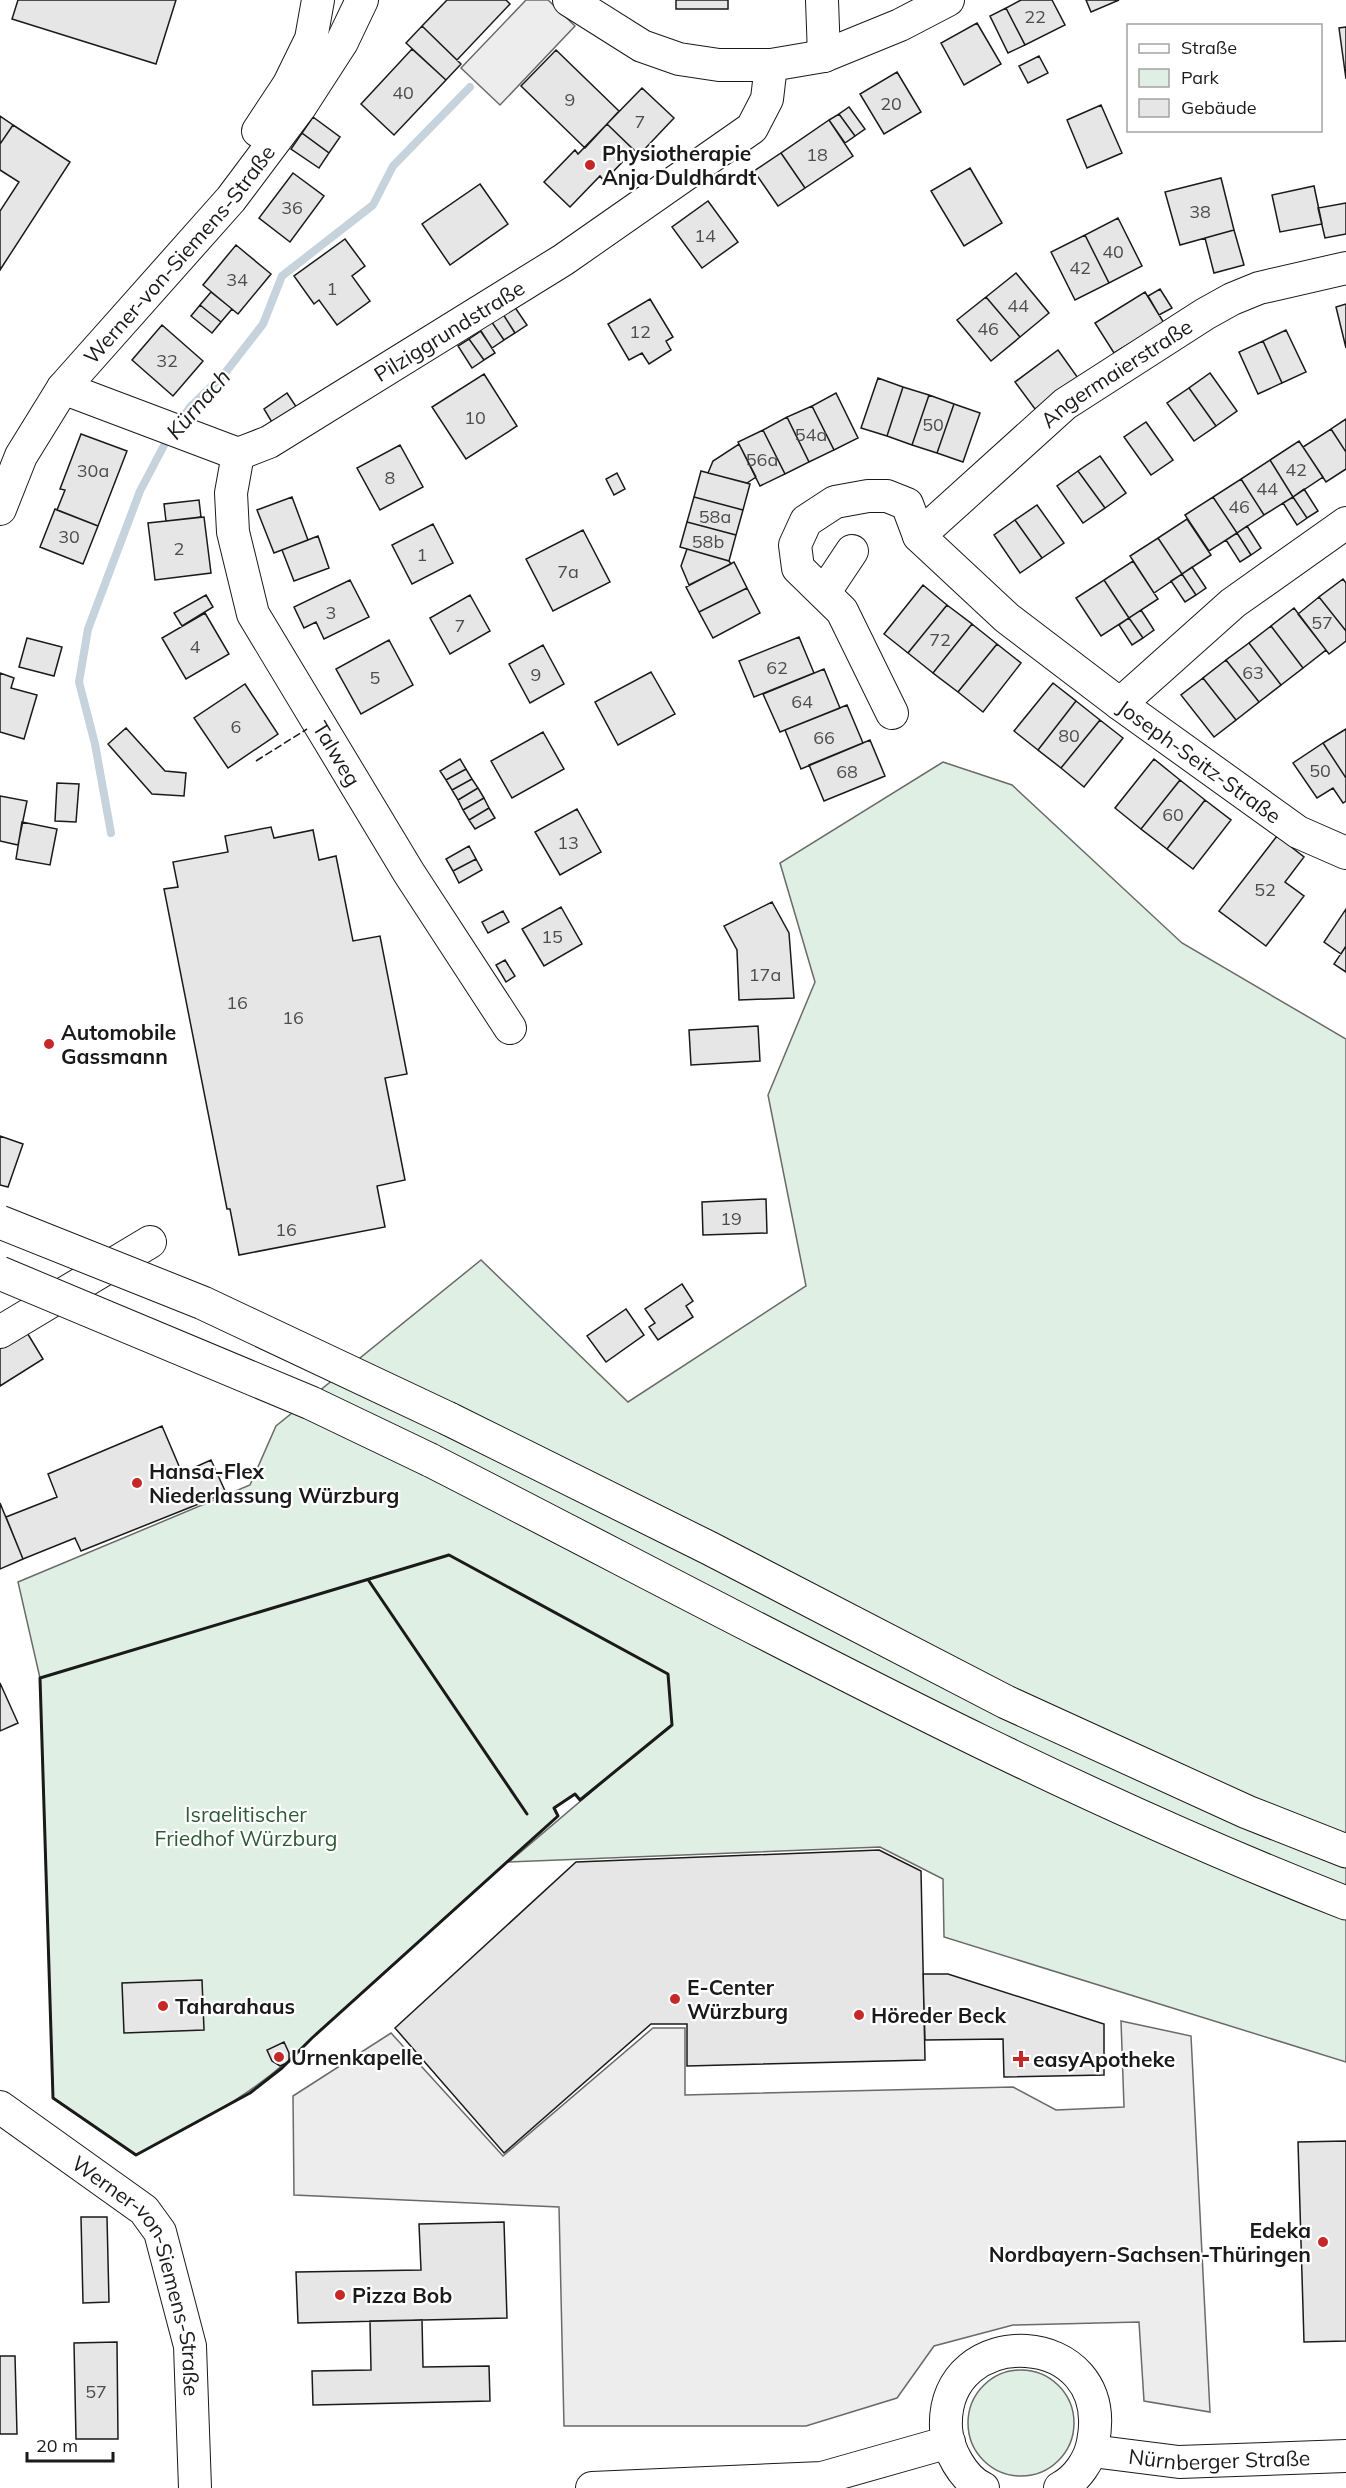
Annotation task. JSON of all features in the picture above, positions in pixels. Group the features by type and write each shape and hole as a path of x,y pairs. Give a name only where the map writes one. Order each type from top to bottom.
{"highway":[{"path":"0,1222 203,1303 449,1419 709,1548 1006,1702 1247,1812 1346,1851"},
{"path":"0,1273 290,1394 430,1460 935,1720 1232,1858 1346,1903"}],"street":[{"path":"231,199 261,124 289,84 311,39 318,0"},
{"name":"Werner-von-Siemens-Straße","path":"0,509 21,456 63,388 231,199 300,107 342,42 363,0"},
{"path":"569,0 642,46 679,59 719,65 771,65 824,56 900,25 948,0"},
{"path":"822,0 824,56"},
{"name":"Pilziggrundstraße","path":"238,454 269,442 563,260 752,128 767,99 771,65"},
{"name":"Angermaierstraße","path":"919,536 1065,404 1205,314 1232,299 1260,288 1346,268"},
{"path":"63,388 151,419 238,454"},
{"name":"Talweg","path":"238,454 231,493 233,532 253,614 410,873 510,1028"},
{"path":"892,714 842,611 798,568 795,545 806,521 835,502 868,496 886,496 907,504 919,536 1007,618 1120,704"},
{"name":"Joseph-Seitz-Straße","path":"1346,523 1233,603 1120,704 1298,832 1346,853"},
{"path":"824,593 852,551"},
{"path":"0,1332 150,1242"},
{"name":"Werner-von-Siemens-Straße","path":"0,2107 144,2210 160,2232 190,2346 195,2488"},
{"path":"983,2488 962,2470 949,2442 946,2428 948,2406 957,2386 970,2369 989,2356 1013,2349 1038,2351 1062,2361 1081,2378 1093,2401 1096,2426 1092,2451 1081,2470 1060,2488"},
{"path":"592,2488 822,2478 949,2442"},
{"name":"Nürnberger Straße","path":"1092,2451 1179,2462 1346,2456"}],"green space":[{"name":"Israelitischer Friedhof Würzburg","path":"943,762 1012,785 1182,943 1346,1039 1346,2062 944,1937 943,1879 880,1847 509,1862 623,1765 580,1800 575,1794 554,1808 558,1816 271,2075 229,2104 136,2155 53,2098 40,1678 18,1582 250,1485 276,1426 481,1260 628,1402 806,1286 768,1095 815,982 780,863"},
{"path":"1021,2370 1041,2374 1058,2386 1070,2403 1074,2423 1070,2443 1058,2460 1041,2472 1021,2476 1001,2472 984,2460 972,2443 968,2423 972,2403 984,2386 1001,2374"}],"shaded area":[{"path":"526,0 548,0 575,26 500,105 461,68"},
{"path":"1121,2021 1191,2036 1210,2412 1144,2401 1139,2322 1013,2325 934,2346 897,2398 806,2426 564,2426 559,2207 294,2195 293,2096 391,2033 503,2156 653,2028 685,2028 685,2095 1013,2087 1056,2110 1124,2107"}],"building":[{"path":"18,0 176,0 156,64 12,19"},
{"path":"447,0 506,0 510,4 457,60 422,26"},
{"path":"676,0 728,0 728,9 676,9"},
{"path":"1021,0 1052,0 1065,25 1025,45 1006,8"},
{"path":"1086,0 1119,0 1091,12"},
{"path":"1006,8 1025,45 1008,53 990,16"},
{"path":"977,23 1001,64 964,85 941,43"},
{"path":"422,26 461,64 446,80 406,43"},
{"path":"1346,27 1346,79 1339,28"},
{"path":"412,49 446,80 394,135 361,104"},
{"path":"556,50 619,111 585,148 521,86"},
{"path":"1039,56 1048,73 1028,83 1019,66"},
{"path":"897,72 921,112 884,134 860,94"},
{"path":"642,88 674,118 639,155 607,124"},
{"path":"1101,105 1122,153 1087,168 1067,120"},
{"path":"849,107 865,129 855,136 839,114"},
{"path":"839,114 855,136 845,143 829,120"},
{"path":"0,116 13,125 0,144"},
{"path":"313,117 340,137 329,153 302,133"},
{"path":"829,120 853,156 805,188 781,153"},
{"name":"Physiotherapie Anja Duldhardt","path":"607,124 634,150 604,181 600,176 570,207 544,182 575,150 578,154"},
{"path":"13,125 70,162 0,270 0,211 19,182 0,170 0,144"},
{"path":"302,133 329,153 319,168 291,149"},
{"path":"781,153 805,188 778,206 754,171"},
{"path":"970,168 1002,223 964,246 931,191"},
{"path":"293,173 324,196 290,242 259,218"},
{"path":"1221,178 1234,230 1180,245 1165,192"},
{"path":"480,184 508,224 450,265 422,224"},
{"path":"1314,186 1322,224 1280,232 1272,195"},
{"path":"708,201 738,242 702,268 672,227"},
{"path":"1346,203 1346,234 1325,238 1318,208"},
{"path":"1118,218 1142,266 1109,283 1085,235"},
{"path":"1234,230 1244,265 1214,273 1205,238"},
{"path":"1085,235 1109,283 1075,300 1051,252"},
{"path":"345,239 365,266 352,276 370,301 337,325 319,300 314,304 294,276"},
{"path":"236,245 271,274 238,314 203,285"},
{"path":"1016,273 1049,313 1020,337 986,297"},
{"path":"1160,289 1172,308 1159,315 1148,296"},
{"path":"211,292 232,309 221,322 200,305"},
{"path":"1145,292 1164,323 1114,353 1095,323"},
{"path":"986,297 1020,337 991,361 957,320"},
{"path":"650,299 673,337 666,341 671,350 649,364 642,353 629,360 608,324"},
{"path":"512,303 527,325 515,333 501,311"},
{"path":"1346,304 1346,348 1336,307"},
{"path":"200,305 221,322 212,333 191,316"},
{"path":"501,311 515,333 504,340 489,318"},
{"path":"489,318 504,340 492,348 477,326"},
{"path":"162,325 203,361 173,396 132,360"},
{"path":"1286,330 1306,372 1282,383 1263,341"},
{"path":"481,331 495,353 484,360 469,339"},
{"path":"469,339 484,360 472,368 458,346"},
{"path":"1263,341 1282,383 1258,394 1239,352"},
{"path":"1058,350 1078,378 1035,409 1015,382"},
{"path":"1210,373 1237,411 1216,426 1189,388"},
{"path":"484,374 517,426 466,459 432,407"},
{"path":"878,378 903,387 887,436 861,428"},
{"path":"903,387 929,395 912,445 887,436"},
{"path":"1189,388 1216,426 1194,441 1167,403"},
{"path":"287,393 297,408 273,424 264,409"},
{"path":"836,393 858,438 834,450 812,406"},
{"path":"929,395 954,404 937,453 912,445"},
{"path":"954,404 980,413 963,462 937,453"},
{"path":"812,406 834,450 809,462 787,417"},
{"path":"787,417 809,462 785,474 763,430"},
{"path":"1346,419 1346,452 1331,429"},
{"path":"1146,422 1173,460 1151,475 1124,437"},
{"path":"1331,429 1346,452 1346,469 1326,482 1303,447"},
{"path":"763,430 785,474 760,486 738,442"},
{"path":"81,434 127,451 98,526 57,510 65,490 60,489"},
{"path":"1299,441 1323,477 1293,497 1270,460"},
{"path":"739,444 756,477 747,483 708,473 713,461"},
{"path":"400,445 423,487 380,510 357,468"},
{"path":"1100,456 1126,493 1105,508 1078,471"},
{"path":"1270,460 1293,497 1264,515 1241,479"},
{"path":"701,471 750,484 743,510 694,497"},
{"path":"1078,471 1105,508 1083,523 1057,486"},
{"path":"617,473 625,489 614,495 606,479"},
{"path":"1241,479 1264,515 1237,533 1213,497"},
{"path":"1304,489 1318,511 1307,518 1293,497"},
{"path":"292,497 308,540 274,553 257,510"},
{"path":"694,497 743,510 736,535 687,522"},
{"path":"1213,497 1237,533 1209,551 1185,515"},
{"path":"1293,497 1307,518 1297,525 1283,503"},
{"path":"199,500 201,517 166,521 164,504"},
{"path":"1037,505 1064,543 1042,558 1015,520"},
{"path":"55,509 98,526 83,564 40,547"},
{"path":"204,517 211,573 155,580 148,523"},
{"path":"1187,519 1211,555 1182,574 1158,538"},
{"path":"1015,520 1042,558 1020,573 994,535"},
{"path":"687,522 736,535 729,561 680,547"},
{"path":"433,524 453,563 412,584 392,545"},
{"path":"1247,526 1261,548 1251,555 1237,533"},
{"path":"583,530 610,582 553,611 526,559"},
{"path":"1237,533 1251,555 1240,562 1226,540"},
{"path":"318,536 329,568 294,581 282,550"},
{"path":"1158,538 1182,574 1154,593 1130,556"},
{"path":"687,549 729,561 731,564 689,585 681,566"},
{"path":"1133,561 1158,599 1129,618 1104,580"},
{"path":"734,562 747,588 699,612 686,587"},
{"path":"1192,567 1206,588 1196,595 1182,574"},
{"path":"1182,574 1196,595 1185,602 1171,581"},
{"path":"1343,579 1346,583 1346,631 1319,597"},
{"path":"350,580 369,617 324,639 316,622 304,628 294,607"},
{"path":"1104,580 1129,618 1101,636 1076,598"},
{"path":"923,585 947,605 908,653 884,634"},
{"path":"747,588 760,613 713,638 699,612"},
{"path":"206,595 213,607 182,626 174,613"},
{"path":"470,595 490,631 450,654 430,618"},
{"path":"1319,597 1346,631 1346,641 1329,654 1298,614"},
{"path":"947,605 972,624 933,673 908,653"},
{"path":"1294,608 1326,650 1303,668 1271,626"},
{"path":"1141,610 1154,630 1143,638 1129,618"},
{"path":"205,613 229,654 186,679 162,638"},
{"path":"1129,618 1143,638 1132,645 1119,625"},
{"path":"972,624 997,644 958,692 933,673"},
{"path":"1271,626 1303,668 1281,685 1249,643"},
{"path":"799,637 814,673 754,697 739,661"},
{"path":"27,638 62,647 54,676 19,667"},
{"path":"389,640 413,685 361,714 336,669"},
{"path":"1249,643 1281,685 1259,702 1226,660"},
{"path":"997,644 1021,663 983,712 958,692"},
{"path":"543,645 564,684 530,703 509,664"},
{"path":"1226,660 1259,702 1236,720 1203,678"},
{"path":"824,669 840,708 780,732 763,694"},
{"path":"651,672 675,714 618,745 595,702"},
{"path":"0,673 14,678 11,688 37,695 24,739 0,732"},
{"path":"1203,678 1236,720 1214,737 1181,695"},
{"path":"1053,683 1076,701 1038,750 1014,731"},
{"path":"245,684 278,734 228,768 194,718"},
{"path":"1076,701 1100,720 1061,768 1038,750"},
{"path":"847,705 863,743 801,769 785,730"},
{"path":"1100,720 1123,738 1084,787 1061,768"},
{"path":"126,728 165,771 186,773 184,796 152,794 108,744"},
{"path":"1346,729 1346,778 1323,743"},
{"path":"543,732 564,769 512,798 491,761"},
{"path":"870,740 885,776 824,801 809,765"},
{"path":"1323,743 1346,778 1346,801 1343,803 1333,788 1317,798 1293,763"},
{"path":"460,759 466,769 446,780 440,771"},
{"path":"1154,759 1180,780 1141,829 1115,808"},
{"path":"466,769 472,779 452,790 446,780"},
{"path":"472,779 478,788 458,800 452,790"},
{"path":"1180,780 1205,800 1167,849 1141,829"},
{"path":"57,783 79,784 76,822 55,821"},
{"path":"478,788 484,798 463,810 458,800"},
{"path":"0,796 27,801 18,845 0,841"},
{"path":"484,798 489,808 469,820 463,810"},
{"path":"1205,800 1231,820 1193,869 1167,849"},
{"path":"489,808 495,818 475,829 469,820"},
{"path":"577,809 601,852 560,875 535,832"},
{"path":"22,822 57,829 50,865 16,859"},
{"path":"271,827 274,838 313,830 319,860 336,856 353,941 380,936 407,1074 385,1078 405,1180 377,1186 385,1227 239,1255 230,1209 227,1209 164,889 178,887 173,862 228,852 225,836"},
{"path":"1277,836 1304,857 1285,882 1304,896 1266,946 1219,911"},
{"path":"469,846 476,859 453,871 446,859"},
{"path":"476,859 482,870 459,883 453,871"},
{"path":"772,902 789,933 794,998 739,1000 737,950 724,926"},
{"path":"561,907 582,944 544,966 522,929"},
{"path":"1346,909 1346,946 1341,954 1324,942"},
{"path":"503,911 509,922 488,933 482,922"},
{"path":"1346,946 1346,972 1334,964"},
{"path":"505,960 515,976 506,982 496,965"},
{"path":"758,1026 760,1061 691,1065 689,1030"},
{"path":"0,1136 23,1144 8,1187 0,1185"},
{"path":"766,1199 767,1233 703,1235 702,1202"},
{"path":"682,1284 693,1301 686,1306 693,1317 658,1340 649,1327 655,1323 645,1309"},
{"path":"626,1309 644,1335 606,1362 587,1336"},
{"path":"26,1331 43,1359 0,1386 0,1347"},
{"name":"Hansa-Flex Niederlassung Würzburg","path":"162,1426 182,1473 211,1460 226,1493 81,1551 75,1538 23,1559 6,1517 57,1497 48,1474"},
{"path":"0,1503 23,1559 0,1569"},
{"path":"0,1683 18,1723 0,1731"},
{"name":"E-Center Würzburg","path":"879,1850 921,1871 925,2060 687,2066 687,2024 651,2024 504,2153 395,2028 576,1862"},
{"path":"923,1974 948,1974 1104,2024 1104,2075 1004,2077 1003,2039 925,2040"},
{"name":"Taharahaus","path":"202,1980 204,2030 124,2033 122,1983"},
{"name":"Urnenkapelle","path":"284,2042 289,2053 289,2062 280,2066 272,2061 267,2050"},
{"name":"Edeka Nordbayern-Sachsen-Thüringen","path":"1346,2141 1346,2341 1304,2342 1298,2142"},
{"path":"81,2217 107,2217 109,2302 83,2303"},
{"path":"504,2222 507,2318 298,2323 296,2272 421,2270 419,2224"},
{"path":"422,2320 423,2367 489,2366 490,2401 313,2405 312,2371 371,2370 370,2321"},
{"path":"117,2342 118,2439 76,2439 74,2343"},
{"path":"0,2356 15,2356 17,2434 0,2434"}],"waterway":[{"name":"Kürnach","path":"178,424 190,407 225,373 263,324 282,276 373,205 393,166 470,87"},
{"name":"Kürnach","path":"111,833 95,744 79,682 88,629 140,491 170,434"}],"fence":[{"path":"256,761 307,729"}],"wall":[{"path":"449,1555 668,1674 672,1725 580,1800 575,1794 554,1808 558,1816 312,2038 282,2068 250,2093 136,2155 53,2098 40,1678 449,1555"},
{"path":"369,1581 527,1814"}],"place":[{"name":"Physiotherapie Anja Duldhardt","path":"590,165"},
{"name":"Automobile Gassmann","path":"49,1044"},
{"name":"Hansa-Flex Niederlassung Würzburg","path":"137,1483"},
{"name":"E-Center Würzburg","path":"675,1999"},
{"name":"Taharahaus","path":"163,2006"},
{"name":"Höreder Beck","path":"859,2015"},
{"name":"Urnenkapelle","path":"279,2057"},
{"name":"easyApotheke","path":"1021,2059"},
{"name":"Edeka Nordbayern-Sachsen-Thüringen","path":"1323,2242"},
{"name":"Pizza Bob","path":"340,2295"}]}
